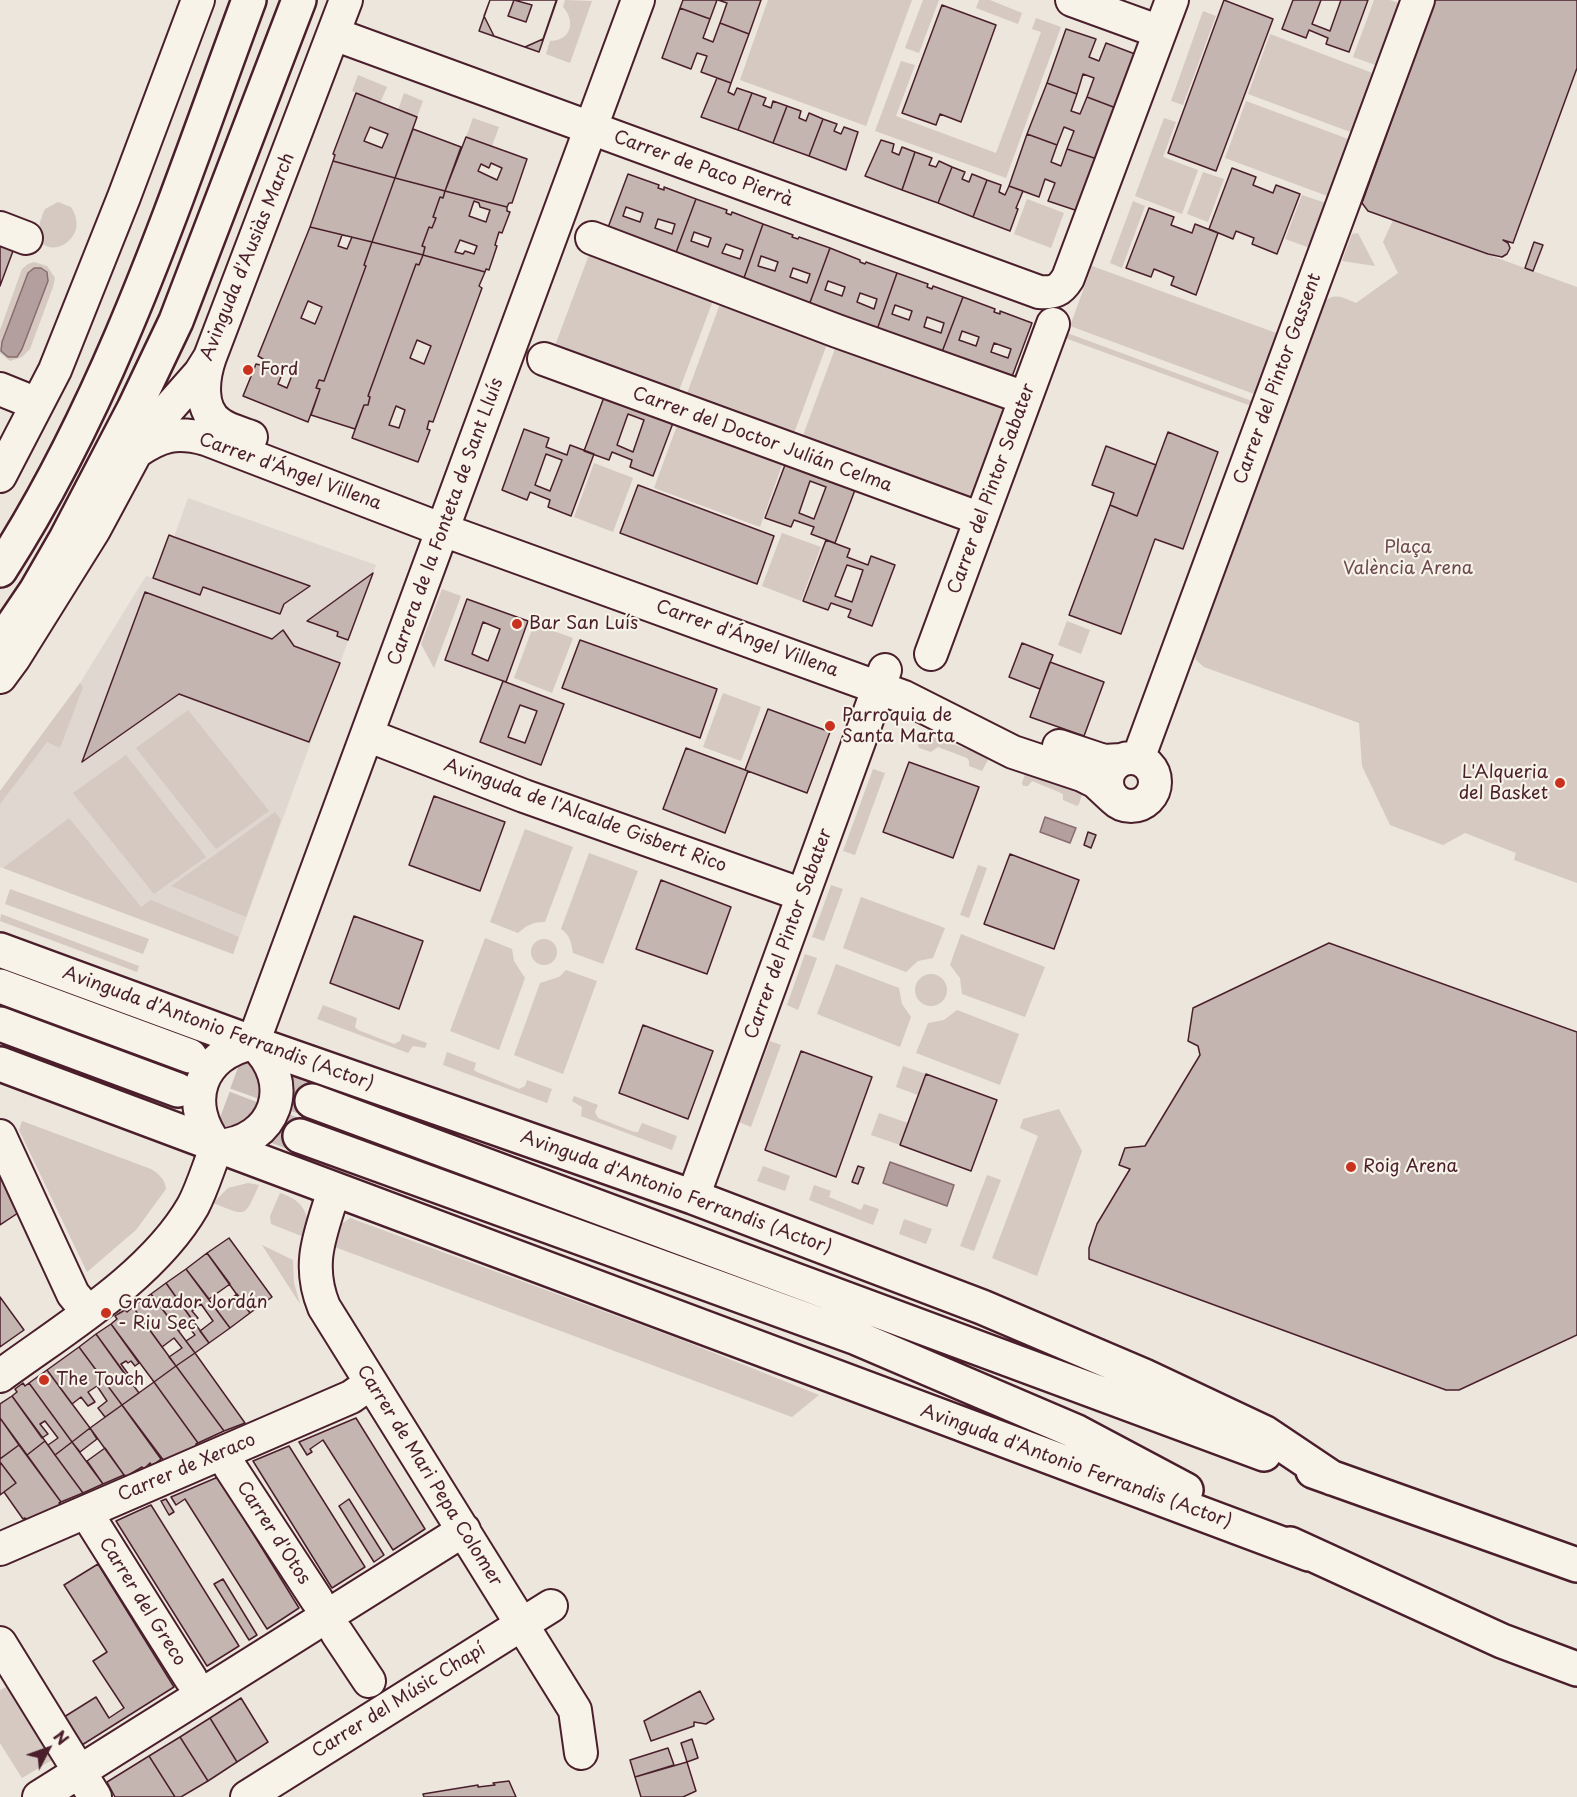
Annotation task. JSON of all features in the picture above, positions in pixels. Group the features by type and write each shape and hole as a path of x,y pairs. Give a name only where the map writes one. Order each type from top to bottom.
{"main road":[{"path":"0,570 29,524 112,360 249,0"},
{"path":"0,644 36,591 66,539 176,321 299,0"},
{"name":"Avinguda d'Antonio Ferrandis (Actor)","path":"0,950 253,1043 693,1197 974,1304 1144,1376 1265,1433 1332,1478"},
{"name":"Avinguda d'Antonio Ferrandis (Actor)","path":"0,986 190,1056"},
{"path":"0,1024 178,1090"},
{"name":"Avinguda d'Antonio Ferrandis (Actor)","path":"0,1064 1309,1554"},
{"name":"Avinguda d'Antonio Ferrandis (Actor)","path":"312,1101 1094,1392 1576,1563"},
{"name":"Avinguda d'Antonio Ferrandis (Actor)","path":"300,1136 857,1338 1077,1432 1309,1554 1502,1641 1577,1669"}],"street":[{"path":"0,477 55,370 124,197 198,0"},
{"name":"Carrera de la Fonteta de Sant Lluís","path":"253,1043 638,0"},
{"path":"1072,0 1165,17"},
{"path":"1116,0 1165,17"},
{"name":"Carrer del Pintor Gassent","path":"1129,759 1418,0"},
{"name":"Carrer de Paco Pierrà","path":"340,16 595,119 1039,291 1051,293 1062,288 1071,269 1165,17"},
{"name":"Avinguda d'Ausiàs March","path":"0,677 94,530 135,452 155,424 200,373 210,357 340,16"},
{"path":"592,238 837,331 1025,398"},
{"name":"Carrer del Pintor Sabater","path":"931,654 1053,324"},
{"name":"Carrer d'Ángel Villena","path":"210,357 204,381 205,396 214,419 222,426 446,520"},
{"name":"Carrer del Doctor Julián Celma","path":"544,359 981,519"},
{"path":"0,390 37,404"},
{"name":"Carrer d'Ángel Villena","path":"135,452 154,440 169,435 194,436 446,520 882,679 928,687 1023,734 1104,761 1129,759"},
{"name":"Carrer d'Ángel Villena","path":"882,679 921,705 986,740 1013,752 1082,775 1096,782 1112,797"},
{"name":"Carrer del Pintor Sabater","path":"693,1197 882,679"},
{"name":"Avinguda de l'Alcalde Gisbert Rico","path":"367,735 524,796 803,895"},
{"path":"1129,759 1147,763 1154,774 1155,788 1149,800 1137,806 1130,806 1123,805 1112,797 1107,787 1107,776 1112,766 1129,759"},
{"path":"253,1043 271,1063 277,1089 276,1102 264,1126 255,1135 237,1143 217,1146 201,1120 198,1105 200,1090 209,1069 225,1053 238,1046 253,1043"},
{"path":"0,1136 73,1294 88,1312"},
{"path":"0,1376 88,1312 159,1252 193,1205 217,1146"},
{"name":"Carrer de Mari Pepa Colomer","path":"334,1190 315,1250 317,1289 324,1307 575,1710 580,1753"},
{"name":"Carrer de Xeraco","path":"0,1549 351,1397 371,1383"},
{"name":"Carrer d'Otos","path":"230,1467 317,1600"},
{"name":"Carrer del Greco","path":"94,1525 191,1679"},
{"path":"39,1797 87,1784 464,1530"},
{"name":"Carrer del Músic Chapí","path":"247,1797 551,1606"},
{"path":"337,1634 369,1681"},
{"path":"0,1643 87,1784"}],"shaded area":[{"path":"34,268 41,268 47,272 48,281 22,349 17,357 8,357 1,351 2,342 28,273"},
{"path":"188,498 376,565 233,954 0,867 0,791 80,683 146,576 153,578 169,535 174,537"},
{"path":"1045,817 1076,828 1070,843 1040,832"},
{"path":"890,1162 954,1185 947,1206 883,1183"}],"green space":[{"path":"565,0 592,1 570,63 546,54 550,41 563,38 569,29 569,18 563,7"},
{"path":"768,0 912,0 866,126 740,80"},
{"path":"923,0 939,0 919,53 905,48"},
{"path":"979,0 990,0 1022,13 1018,24 976,8"},
{"path":"1374,0 1390,0 1401,4 1378,66 1353,57"},
{"path":"1203,11 1216,16 1183,105 1171,101"},
{"path":"1036,18 1061,27 1006,178 875,131 901,61 915,65 896,116 996,153 1041,32 1032,29"},
{"path":"1270,34 1375,74 1353,133 1248,94"},
{"path":"358,75 387,87 380,103 352,91"},
{"path":"404,93 423,101 417,117 398,110"},
{"path":"1246,101 1351,140 1330,197 1225,158"},
{"path":"473,118 499,127 492,146 466,137"},
{"path":"1164,118 1176,122 1163,157 1198,170 1182,214 1135,196"},
{"path":"1203,172 1224,179 1208,222 1187,214"},
{"path":"1302,195 1326,203 1310,248 1285,239"},
{"path":"1027,199 1064,213 1051,248 1014,234"},
{"path":"1133,201 1145,206 1122,268 1110,263"},
{"path":"58,202 71,207 76,222 74,234 67,242 57,247 48,247 41,241 39,228 45,209"},
{"name":"Plaça València Arena","path":"1393,220 1577,287 1577,883 1514,860 1516,853 1465,833 1443,845 1390,825 1362,766 1359,723 1204,667 1196,660 1195,653 1324,302 1336,297 1356,303 1398,273 1383,242"},
{"path":"1358,233 1375,266 1342,261 1352,234"},
{"path":"593,244 717,290 674,404 550,359"},
{"path":"34,262 47,266 55,278 53,287 30,349 22,357 10,361 0,353 0,330 22,269"},
{"path":"1092,266 1279,334 1257,395 1070,326"},
{"path":"724,293 831,333 789,447 682,407"},
{"path":"1059,330 1252,401 1251,406 1065,338 1021,459 1013,456"},
{"path":"840,335 1013,398 971,512 798,449"},
{"path":"681,415 786,454 760,527 654,488"},
{"path":"594,463 633,478 613,532 574,517"},
{"path":"782,533 821,547 801,601 762,586"},
{"path":"442,589 461,596 434,668 421,644"},
{"path":"1067,621 1090,630 1081,654 1058,645"},
{"path":"534,624 573,638 552,693 514,678"},
{"path":"80,683 83,687 60,748 47,742 0,804 0,791"},
{"path":"723,693 761,707 741,761 703,747"},
{"path":"188,710 269,811 216,849 136,748"},
{"path":"924,734 986,756 988,760 982,771 969,766 967,758 938,747 931,752 919,748 921,736"},
{"path":"126,755 206,857 154,894 73,793"},
{"path":"873,769 885,773 855,855 843,851"},
{"path":"1028,772 1080,791 1082,795 1079,804 1077,806 1063,800 1061,793 1032,781 1028,786 1023,786 1025,774"},
{"path":"275,812 281,820 246,917 171,886"},
{"path":"69,818 141,907 151,900 239,937 233,954 3,868"},
{"path":"525,829 573,847 545,922 530,924 518,933 490,922"},
{"path":"589,853 638,871 603,964 573,953 570,939 561,929"},
{"path":"978,865 987,868 969,918 960,915"},
{"path":"831,885 843,889 824,941 812,937"},
{"path":"10,889 149,939 143,954 5,904"},
{"path":"861,897 945,928 933,958 918,961 906,972 843,948"},
{"path":"1,914 139,966 137,972 0,921"},
{"path":"961,934 1045,967 1025,1017 962,994 960,978 950,965"},
{"path":"485,938 512,949 514,961 525,978 499,1050 450,1031"},
{"path":"544,939 553,943 557,952 553,961 544,965 535,961 531,952 535,943"},
{"path":"805,954 817,958 798,1010 787,1005"},
{"path":"836,964 899,988 902,1004 911,1017 900,1047 817,1014"},
{"path":"566,970 597,981 563,1074 514,1055 540,983 559,977"},
{"path":"931,974 942,979 947,990 942,1001 931,1006 920,1001 915,990 920,979"},
{"path":"323,1005 357,1018 355,1027 358,1030 394,1044 400,1041 402,1034 427,1043 425,1048 413,1046 408,1053 317,1019"},
{"path":"957,1010 1019,1034 1000,1085 916,1053 928,1023 944,1020"},
{"path":"770,1041 781,1045 751,1127 739,1122"},
{"path":"447,1052 476,1063 474,1070 477,1072 519,1089 525,1086 527,1080 552,1089 547,1103 443,1065"},
{"path":"903,1066 926,1074 918,1095 896,1087"},
{"path":"574,1096 598,1105 595,1112 598,1118 634,1132 638,1132 642,1123 677,1136 672,1150 581,1116 582,1107 572,1101"},
{"path":"1059,1109 1082,1151 1037,1276 992,1258 1038,1136 1020,1128 1023,1119"},
{"path":"879,1113 908,1123 900,1145 871,1135"},
{"path":"22,1121 151,1169 164,1182 166,1189 136,1230 87,1272 19,1130"},
{"path":"763,1166 790,1176 785,1191 757,1181"},
{"path":"987,1175 1001,1180 974,1251 960,1246"},
{"path":"248,1183 259,1185 250,1204 243,1212 213,1203 228,1188"},
{"path":"814,1185 831,1191 829,1197 861,1210 864,1204 879,1209 873,1225 809,1200"},
{"path":"280,1193 295,1200 304,1210 308,1222 309,1239 271,1224 270,1216"},
{"path":"350,1218 679,1339 819,1395 792,1417 332,1246 340,1225"},
{"path":"904,1219 932,1229 926,1244 899,1234"},
{"path":"262,1245 293,1260 294,1283 300,1304"},
{"path":"6,1687 52,1760 22,1778 0,1743 0,1690"}],"building":[{"path":"490,0 557,0 539,52 479,31"},
{"path":"490,0 556,1 543,39 525,47 494,36 484,16"},
{"path":"514,0 532,5 526,22 508,16"},
{"path":"683,0 717,0 710,19 680,8"},
{"path":"718,0 761,0 749,34 720,23 727,3"},
{"path":"1224,0 1273,19 1216,171 1168,153"},
{"path":"1293,0 1368,0 1349,52 1326,44 1328,38 1309,30 1306,38 1282,29"},
{"path":"1321,0 1341,0 1330,31 1312,24"},
{"path":"1435,0 1577,0 1577,68 1513,243 1503,240 1510,248 1502,257 1368,211 1362,203"},
{"path":"942,5 996,25 961,122 940,114 936,125 902,113"},
{"path":"680,8 710,19 703,38 713,42 720,23 749,34 731,83 701,72 707,56 697,53 691,69 662,58"},
{"path":"1066,29 1096,39 1089,57 1099,61 1106,43 1135,54 1116,108 1087,97 1094,78 1083,74 1077,94 1047,83"},
{"path":"717,78 731,83 728,92 734,95 737,88 752,93 738,130 701,117"},
{"path":"1047,83 1077,94 1071,111 1080,114 1087,97 1116,108 1097,159 1067,149 1074,131 1064,127 1057,145 1027,134"},
{"path":"356,93 417,117 395,178 333,161 335,155 333,154"},
{"path":"752,93 766,98 763,105 771,108 773,101 787,106 773,143 738,130"},
{"path":"787,106 801,111 799,118 806,121 809,113 823,119 809,156 773,143"},
{"path":"823,119 837,124 834,131 841,134 844,127 858,132 846,170 809,156"},
{"path":"370,127 388,134 382,148 364,141"},
{"path":"413,129 461,147 445,191 395,178"},
{"path":"1027,134 1057,145 1051,162 1061,166 1067,149 1097,159 1078,211 1048,201 1055,183 1045,179 1039,197 1009,186"},
{"path":"466,137 527,159 512,203 509,203 507,207 445,191"},
{"path":"881,140 894,144 892,152 899,155 902,147 915,152 902,190 865,176"},
{"path":"915,152 932,158 929,165 936,167 939,161 952,167 938,203 902,190"},
{"path":"333,161 395,178 372,242 310,227"},
{"path":"491,163 502,168 497,180 478,171 481,164 489,168"},
{"path":"952,167 965,172 962,179 969,182 972,174 987,180 973,217 938,203"},
{"path":"1232,168 1256,177 1253,185 1273,193 1276,185 1300,194 1277,254 1252,244 1254,238 1236,231 1233,239 1209,229"},
{"path":"628,174 659,185 658,188 664,190 664,187 696,199 671,266 603,241","holes":["626,207 643,213 640,222 623,216","658,219 675,224 672,234 655,228"]},
{"path":"395,178 445,191 443,198 440,197 433,217 436,218 432,228 429,227 422,246 425,247 423,255 372,242"},
{"path":"987,180 1001,185 999,192 1005,195 1009,186 1023,191 1010,231 973,217"},
{"path":"445,191 507,207 507,211 510,212 502,233 499,232 489,270 486,269 485,272 423,255 425,247 422,246 429,227 432,228 436,218 433,217 440,197 443,198"},
{"path":"696,199 727,210 726,213 731,215 732,212 763,224 739,292 671,266","holes":["694,232 711,238 708,247 691,241","726,244 743,250 740,259 722,253"]},
{"path":"474,201 479,203 480,207 490,210 486,222 469,216"},
{"path":"1149,208 1174,217 1171,225 1192,233 1195,224 1218,233 1196,295 1171,285 1174,277 1154,269 1151,277 1126,268"},
{"path":"763,224 793,235 792,237 798,239 799,237 830,248 805,316 739,292","holes":["761,256 778,262 775,271 758,266","793,268 810,274 807,283 790,277"]},
{"path":"310,227 372,242 364,265 366,266 324,381 319,380 316,388 320,389 308,422 243,396 256,364 260,365 263,359 258,356"},
{"path":"342,235 352,237 347,249 338,246"},
{"path":"460,240 477,246 474,254 465,251 463,254 455,252"},
{"path":"372,242 423,255 419,265 416,264 368,396 370,397 368,405 364,405 355,429 311,415 320,389 316,388 319,380 324,381 366,266 364,265"},
{"path":"1534,242 1543,245 1533,271 1525,268"},
{"path":"0,246 13,251 0,286"},
{"path":"830,248 865,264 866,262 897,273 873,341 805,316","holes":["828,281 845,287 842,296 825,290","860,293 877,299 874,309 857,302"]},
{"path":"423,255 485,272 479,286 482,288 433,422 429,421 427,429 430,430 418,462 352,438 364,405 368,405 370,397 368,396 416,264 419,265"},
{"path":"897,273 928,284 927,287 932,289 933,286 963,297 937,365 873,341","holes":["895,305 912,311 909,320 892,314","927,317 944,323 941,333 924,327"]},
{"path":"963,297 995,309 994,312 1000,314 1000,311 1032,323 1007,390 937,365","holes":["962,331 979,337 976,346 959,340","994,343 1011,349 1008,358 991,352"]},
{"path":"308,301 322,307 315,324 301,318"},
{"path":"417,340 431,346 424,364 410,358"},
{"path":"285,367 294,370 287,388 278,384"},
{"path":"607,389 631,398 628,407 649,415 652,406 676,415 653,476 630,467 632,460 612,452 609,460 584,451"},
{"path":"396,406 405,410 399,428 389,425"},
{"path":"628,414 644,420 633,452 617,445"},
{"path":"524,429 549,438 546,447 567,455 570,445 594,454 571,516 548,507 550,500 530,492 527,500 502,490"},
{"path":"1168,432 1218,452 1183,549 1155,539 1121,634 1069,615 1110,505 1137,516"},
{"path":"1106,446 1156,465 1137,516 1110,505 1114,493 1092,485"},
{"path":"546,454 562,460 550,491 535,485"},
{"path":"788,457 813,466 809,474 831,482 834,473 858,482 835,543 811,534 814,527 794,520 791,527 765,518"},
{"path":"810,481 826,487 814,519 799,513"},
{"path":"638,485 774,536 757,584 620,533"},
{"path":"169,535 310,586 284,604 280,614 203,587 200,595 153,578"},
{"path":"826,540 850,549 847,557 868,565 871,556 895,565 872,626 848,617 851,610 831,603 828,610 803,601"},
{"path":"847,565 863,570 852,602 835,596"},
{"path":"373,573 348,640 337,636 338,632 307,621"},
{"path":"145,592 272,639 283,630 294,646 340,663 309,742 179,694 82,762"},
{"path":"467,599 528,621 506,682 445,660"},
{"path":"483,622 500,629 488,661 472,654"},
{"path":"580,640 717,689 700,738 562,688"},
{"path":"1022,643 1053,655 1040,689 1009,677"},
{"path":"1050,662 1104,682 1084,736 1030,717"},
{"path":"503,681 564,704 541,765 480,742"},
{"path":"520,705 537,711 525,743 508,737"},
{"path":"768,709 830,732 807,793 745,770"},
{"path":"686,748 748,771 725,833 663,809"},
{"path":"909,762 979,787 953,858 883,832"},
{"path":"434,796 505,822 480,891 409,865"},
{"path":"1088,832 1096,835 1091,848 1084,845"},
{"path":"1010,854 1079,880 1054,949 984,924"},
{"path":"661,880 731,907 707,974 636,949"},
{"path":"354,916 423,941 399,1009 330,983"},
{"name":"Roig Arena","path":"1329,943 1577,1032 1577,1335 1459,1390 1446,1390 1089,1259 1089,1248 1097,1224 1130,1169 1119,1165 1125,1148 1145,1146 1200,1055 1198,1046 1188,1041 1193,1008"},
{"path":"643,1025 713,1051 688,1119 619,1093"},
{"path":"801,1051 872,1077 836,1177 765,1150"},
{"path":"926,1074 997,1100 971,1171 900,1145"},
{"path":"858,1166 864,1168 858,1184 852,1182"},
{"path":"7,1173 24,1209 0,1225 0,1176"},
{"path":"229,1238 272,1297 250,1313 207,1253"},
{"path":"207,1253 230,1284 209,1299 186,1269"},
{"path":"186,1269 230,1328 209,1343 200,1331 213,1321 201,1304 192,1311 198,1318 193,1321 166,1283"},
{"path":"166,1283 209,1343 195,1353 186,1341 195,1335 187,1325 179,1331 151,1294"},
{"path":"151,1294 195,1353 176,1366 169,1357 182,1348 174,1338 162,1347 133,1307"},
{"path":"237,1294 250,1313 230,1328 216,1309"},
{"path":"0,1297 24,1330 0,1347"},
{"path":"133,1307 176,1366 154,1382 111,1324 117,1319 115,1316"},
{"path":"111,1324 139,1363 135,1366 131,1361 121,1364 132,1379 129,1380 96,1334"},
{"path":"96,1334 139,1393 122,1405 79,1347"},
{"path":"79,1347 122,1405 105,1417 98,1408 107,1401 97,1386 88,1392 95,1402 88,1406 81,1397 72,1404 47,1370"},
{"path":"195,1353 245,1423 224,1431 176,1366"},
{"path":"176,1366 224,1431 198,1443 154,1382"},
{"path":"47,1370 90,1428 72,1442 29,1383"},
{"path":"154,1382 198,1443 197,1447 164,1461 122,1405"},
{"path":"23,1383 25,1386 29,1383 72,1442 55,1455 48,1445 58,1438 45,1421 40,1424 48,1434 42,1438 12,1396 17,1392 15,1389"},
{"path":"12,1396 45,1441 27,1455 0,1418 0,1404"},
{"path":"122,1405 161,1459 152,1466 150,1463 144,1469 142,1467 127,1476 90,1428"},
{"path":"0,1418 19,1445 0,1459"},
{"path":"356,1418 425,1529 393,1550 323,1440 310,1449 312,1452 307,1455 299,1442"},
{"path":"90,1428 97,1439 80,1452 72,1442"},
{"path":"45,1441 83,1493 61,1502 27,1455"},
{"path":"72,1442 103,1484 83,1493 55,1455"},
{"path":"19,1445 62,1506 27,1521 23,1519 4,1492 16,1483 0,1462 0,1459"},
{"path":"289,1446 365,1567 332,1588 253,1461"},
{"path":"105,1448 124,1475 103,1484 87,1461"},
{"path":"0,1462 16,1483 0,1495"},
{"path":"218,1477 299,1608 267,1629 185,1499 176,1505 171,1497"},
{"path":"166,1499 174,1512 169,1515 161,1501"},
{"path":"349,1499 384,1555 374,1562 339,1506"},
{"path":"151,1505 239,1646 207,1666 116,1521"},
{"path":"98,1564 174,1687 82,1745 64,1717 96,1697 109,1718 124,1708 93,1661 107,1652 64,1585"},
{"path":"223,1579 257,1635 249,1640 214,1584"},
{"path":"700,1691 714,1719 706,1724 694,1722 694,1726 651,1741 644,1721"},
{"path":"241,1698 268,1742 237,1762 210,1718"},
{"path":"210,1718 237,1762 208,1781 180,1737"},
{"path":"180,1737 208,1781 181,1797 175,1797 149,1756"},
{"path":"692,1739 698,1758 687,1762 681,1743"},
{"path":"668,1748 674,1765 635,1777 630,1760"},
{"path":"149,1756 175,1797 115,1797 107,1782"},
{"path":"687,1762 696,1791 683,1797 641,1797 635,1777"},
{"path":"509,1781 516,1797 424,1797 423,1794 478,1785 478,1787 495,1785 493,1783"}],"tunnel":[{"path":"190,1056 312,1101"},
{"path":"178,1090 300,1136"}],"place":[{"name":"Ford","path":"248,370"},
{"name":"Bar San Luís","path":"517,624"},
{"name":"Parroquia de Santa Marta","path":"830,726"},
{"name":"L'Alqueria del Basket","path":"1560,783"},
{"name":"Roig Arena","path":"1351,1167"},
{"name":"Gravador Jordán - Riu Sec","path":"106,1313"},
{"name":"The Touch","path":"44,1380"}]}
